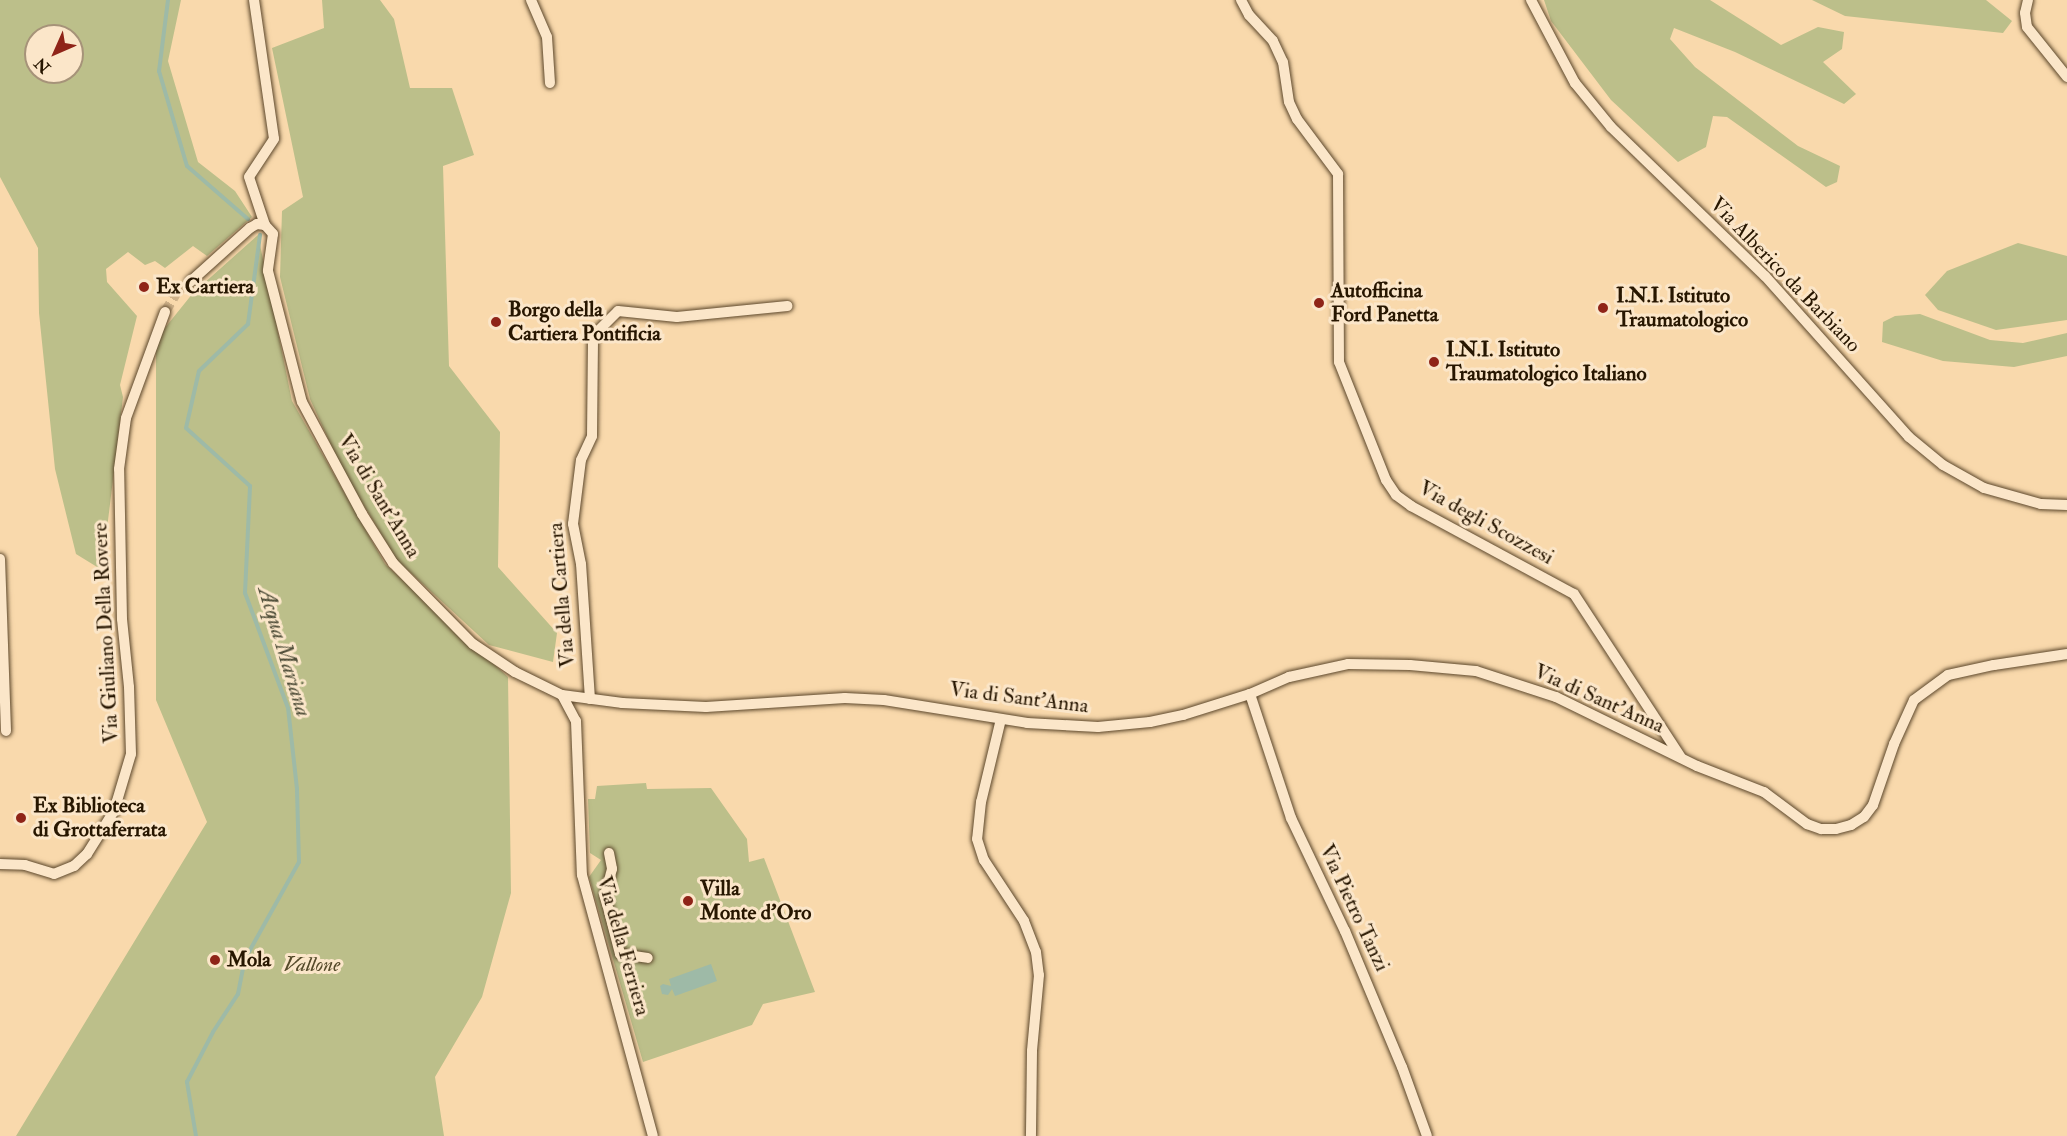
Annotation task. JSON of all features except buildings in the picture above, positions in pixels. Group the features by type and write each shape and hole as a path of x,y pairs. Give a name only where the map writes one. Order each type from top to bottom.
{"street":[{"path":"190,282 253,225 265,225 249,177 274,139 254,0"},
{"path":"531,0 547,37 550,83"},
{"name":"Via degli Scozzesi","path":"1240,0 1249,15 1273,41 1283,62 1289,102 1297,119 1338,174 1339,362 1386,480 1396,495 1411,506 1574,594 1680,756"},
{"name":"Via Alberico da Barbiano","path":"1531,0 1575,83 1611,128 1764,276 1909,437 1943,465 1984,488 2041,504 2067,505"},
{"path":"2028,0 2025,13 2027,27 2067,77"},
{"name":"Via di Sant'Anna","path":"265,225 273,234 268,271 302,402 362,514 393,564 473,644 515,672 562,695 706,707 845,698 922,704 1001,719 1070,727 1129,725 1195,712 1250,694 1289,677 1348,664 1410,665 1476,671 1556,697 1697,766 1764,792 1806,824 1821,829 1836,829 1851,825 1864,817 1873,805 1894,744 1914,700 1948,675 1994,665 2067,654"},
{"name":"Via della Cartiera","path":"590,699 581,564 573,524 581,460 592,436 594,336 618,311 677,317 787,306"},
{"name":"Via Giuliano Della Rovere","path":"0,864 25,865 54,874 74,866 87,854 114,811 131,754 129,687 122,619 119,469 126,418 165,312"},
{"path":"0,560 6,730"},
{"name":"Via Pietro Tanzi","path":"1250,694 1291,818 1350,942 1402,1067 1427,1136"},
{"name":"Via della Ferriera","path":"562,695 576,721 582,875 653,1136"},
{"path":"1001,719 981,802 977,839 984,860 1024,921 1037,958 1038,980 1031,1063 1031,1136"},
{"path":"609,853 612,869 605,896 620,954 648,958"}],"green space":[{"path":"0,0 181,0 168,61 198,162 235,191 252,217 207,256 193,246 165,268 155,261 145,265 128,252 106,269 107,282 137,316 120,385 123,397 102,570 76,554 55,469 39,313 38,248 0,177"},
{"path":"322,0 380,0 394,19 410,88 452,88 474,155 443,166 449,366 500,432 498,567 557,633 553,662 489,645 397,560 343,471 310,399 280,277 282,211 303,197 272,48 324,28"},
{"path":"1544,0 1710,0 1781,45 1818,27 1844,32 1842,49 1823,62 1856,94 1844,104 1735,52 1674,28 1670,39 1695,67 1798,146 1840,166 1837,182 1826,187 1727,117 1713,116 1706,147 1678,162 1611,100 1551,21"},
{"path":"1812,0 1986,0 2012,21 2003,33 1845,16"},
{"name":"Vallone","path":"258,235 292,401 385,564 508,677 511,893 482,997 435,1077 444,1136 16,1136 207,822 156,700 156,339 193,293"},
{"path":"2018,243 2067,256 2067,320 1996,330 1938,310 1925,295 1947,271"},
{"path":"1920,314 1990,340 2023,343 2067,333 2067,356 2014,367 1943,361 1882,342 1883,322 1895,316"},
{"name":"Villa Monte d'Oro","path":"646,783 647,789 711,788 747,839 749,862 764,858 815,992 763,1004 752,1025 643,1062 589,877 601,860 590,853 588,799 595,799 597,786"}],"shaded area":[{"path":"711,964 717,981 675,996 672,989 668,995 662,994 660,986 663,984 671,986 669,979"}],"waterway":[{"name":"Acqua Mariana","path":"168,0 159,71 187,166 248,219"},
{"name":"Acqua Mariana","path":"196,1136 187,1082 213,1032 238,994 245,959 299,862 297,789 288,708 245,593 250,486 186,428 199,371 248,324 260,235"}],"tunnel":[{"path":"165,312 177,292 190,282"}],"place":[{"name":"Ex Cartiera","path":"144,287"},
{"name":"Autofficina Ford Panetta","path":"1319,303"},
{"name":"I.N.I. Istituto Traumatologico","path":"1603,308"},
{"name":"Borgo della Cartiera Pontificia","path":"496,322"},
{"name":"I.N.I. Istituto Traumatologico Italiano","path":"1434,362"},
{"name":"Ex Biblioteca di Grottaferrata","path":"21,818"},
{"name":"Villa Monte d'Oro","path":"688,901"},
{"name":"Mola","path":"215,960"}]}
